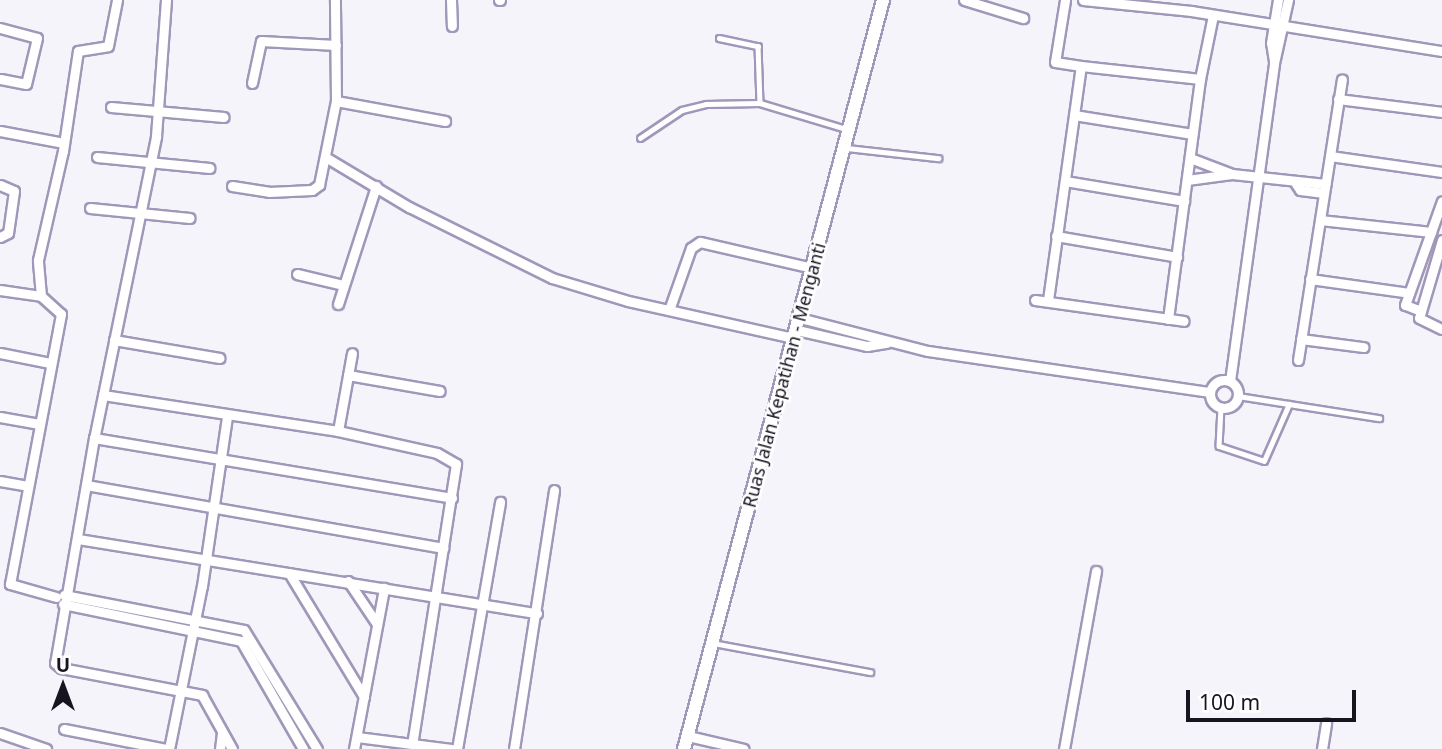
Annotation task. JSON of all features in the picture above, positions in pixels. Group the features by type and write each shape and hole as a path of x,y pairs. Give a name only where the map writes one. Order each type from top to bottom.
{"main road":[{"name":"Ruas Jalan Kepatihan - Menganti","path":"686,743 883,0"}],"street":[{"path":"41,296 38,260 64,143 78,51 108,47 117,0"},
{"path":"166,0 159,111 141,213 94,438 56,667 202,695 232,749"},
{"path":"232,186 270,192 312,190 319,185 327,158 336,101 335,0"},
{"path":"451,0 452,26"},
{"path":"964,0 1023,18"},
{"path":"1065,0 1055,62 1200,79"},
{"path":"1083,0 1213,15 1442,51"},
{"path":"1274,63 1273,26 1279,0"},
{"path":"1230,381 1216,383 1210,393 1213,403 1221,408 1234,404 1238,396 1230,381 1274,63 1288,0"},
{"path":"1168,319 1200,79 1213,15"},
{"path":"0,28 37,38 26,84 0,79"},
{"path":"252,83 261,41 336,45"},
{"path":"1048,300 1081,66"},
{"path":"1297,360 1342,79"},
{"path":"1338,99 1442,112"},
{"path":"336,101 445,121"},
{"path":"111,107 223,117"},
{"path":"1074,115 1192,134"},
{"path":"0,131 64,143"},
{"path":"1330,156 1442,172"},
{"path":"97,157 209,168"},
{"path":"327,158 552,278 669,310 797,329 868,334 887,343 1210,393"},
{"path":"1190,158 1232,174 1296,184 1300,190 1324,189"},
{"path":"1187,180 1232,174"},
{"path":"1065,181 1184,201"},
{"path":"0,185 14,191 8,233 0,237"},
{"path":"338,304 376,186"},
{"path":"1421,311 1405,305 1442,201"},
{"path":"90,208 190,218"},
{"path":"1320,220 1431,232"},
{"path":"1056,236 1177,257"},
{"path":"1442,240 1419,318 1442,329"},
{"path":"669,310 691,248 700,242 813,268"},
{"path":"297,274 343,285"},
{"path":"1430,275 1442,277"},
{"path":"1310,279 1409,293"},
{"path":"0,290 41,296 61,314 9,584 51,597 66,606 194,629 241,641 303,749"},
{"path":"1035,300 1184,321"},
{"path":"1301,339 1363,347"},
{"path":"114,340 219,358"},
{"path":"0,353 50,363"},
{"path":"338,431 352,353"},
{"path":"348,374 440,391"},
{"path":"103,395 338,431 450,458 457,470 412,744"},
{"path":"64,729 168,749 194,629 228,416"},
{"path":"0,417 39,424"},
{"path":"94,438 452,498"},
{"path":"0,481 28,486"},
{"path":"86,485 443,548"},
{"path":"514,749 554,490"},
{"path":"457,749 500,502"},
{"path":"78,539 537,613"},
{"path":"1064,749 1096,571"},
{"path":"289,573 364,697"},
{"path":"348,581 377,624"},
{"path":"355,749 384,587"},
{"path":"51,597 68,595 238,627 248,635 317,749"},
{"path":"1322,749 1326,723"},
{"path":"220,749 222,732"},
{"path":"0,733 46,749"},
{"path":"357,737 451,749"},
{"path":"686,743 744,749"}],"lane":[{"path":"719,37 758,46 760,103"},
{"path":"640,138 695,105 760,103 848,130"},
{"path":"842,148 938,158"},
{"path":"1238,396 1379,418"},
{"path":"1221,408 1219,446 1264,461 1289,404"},
{"path":"713,643 870,672"}]}
